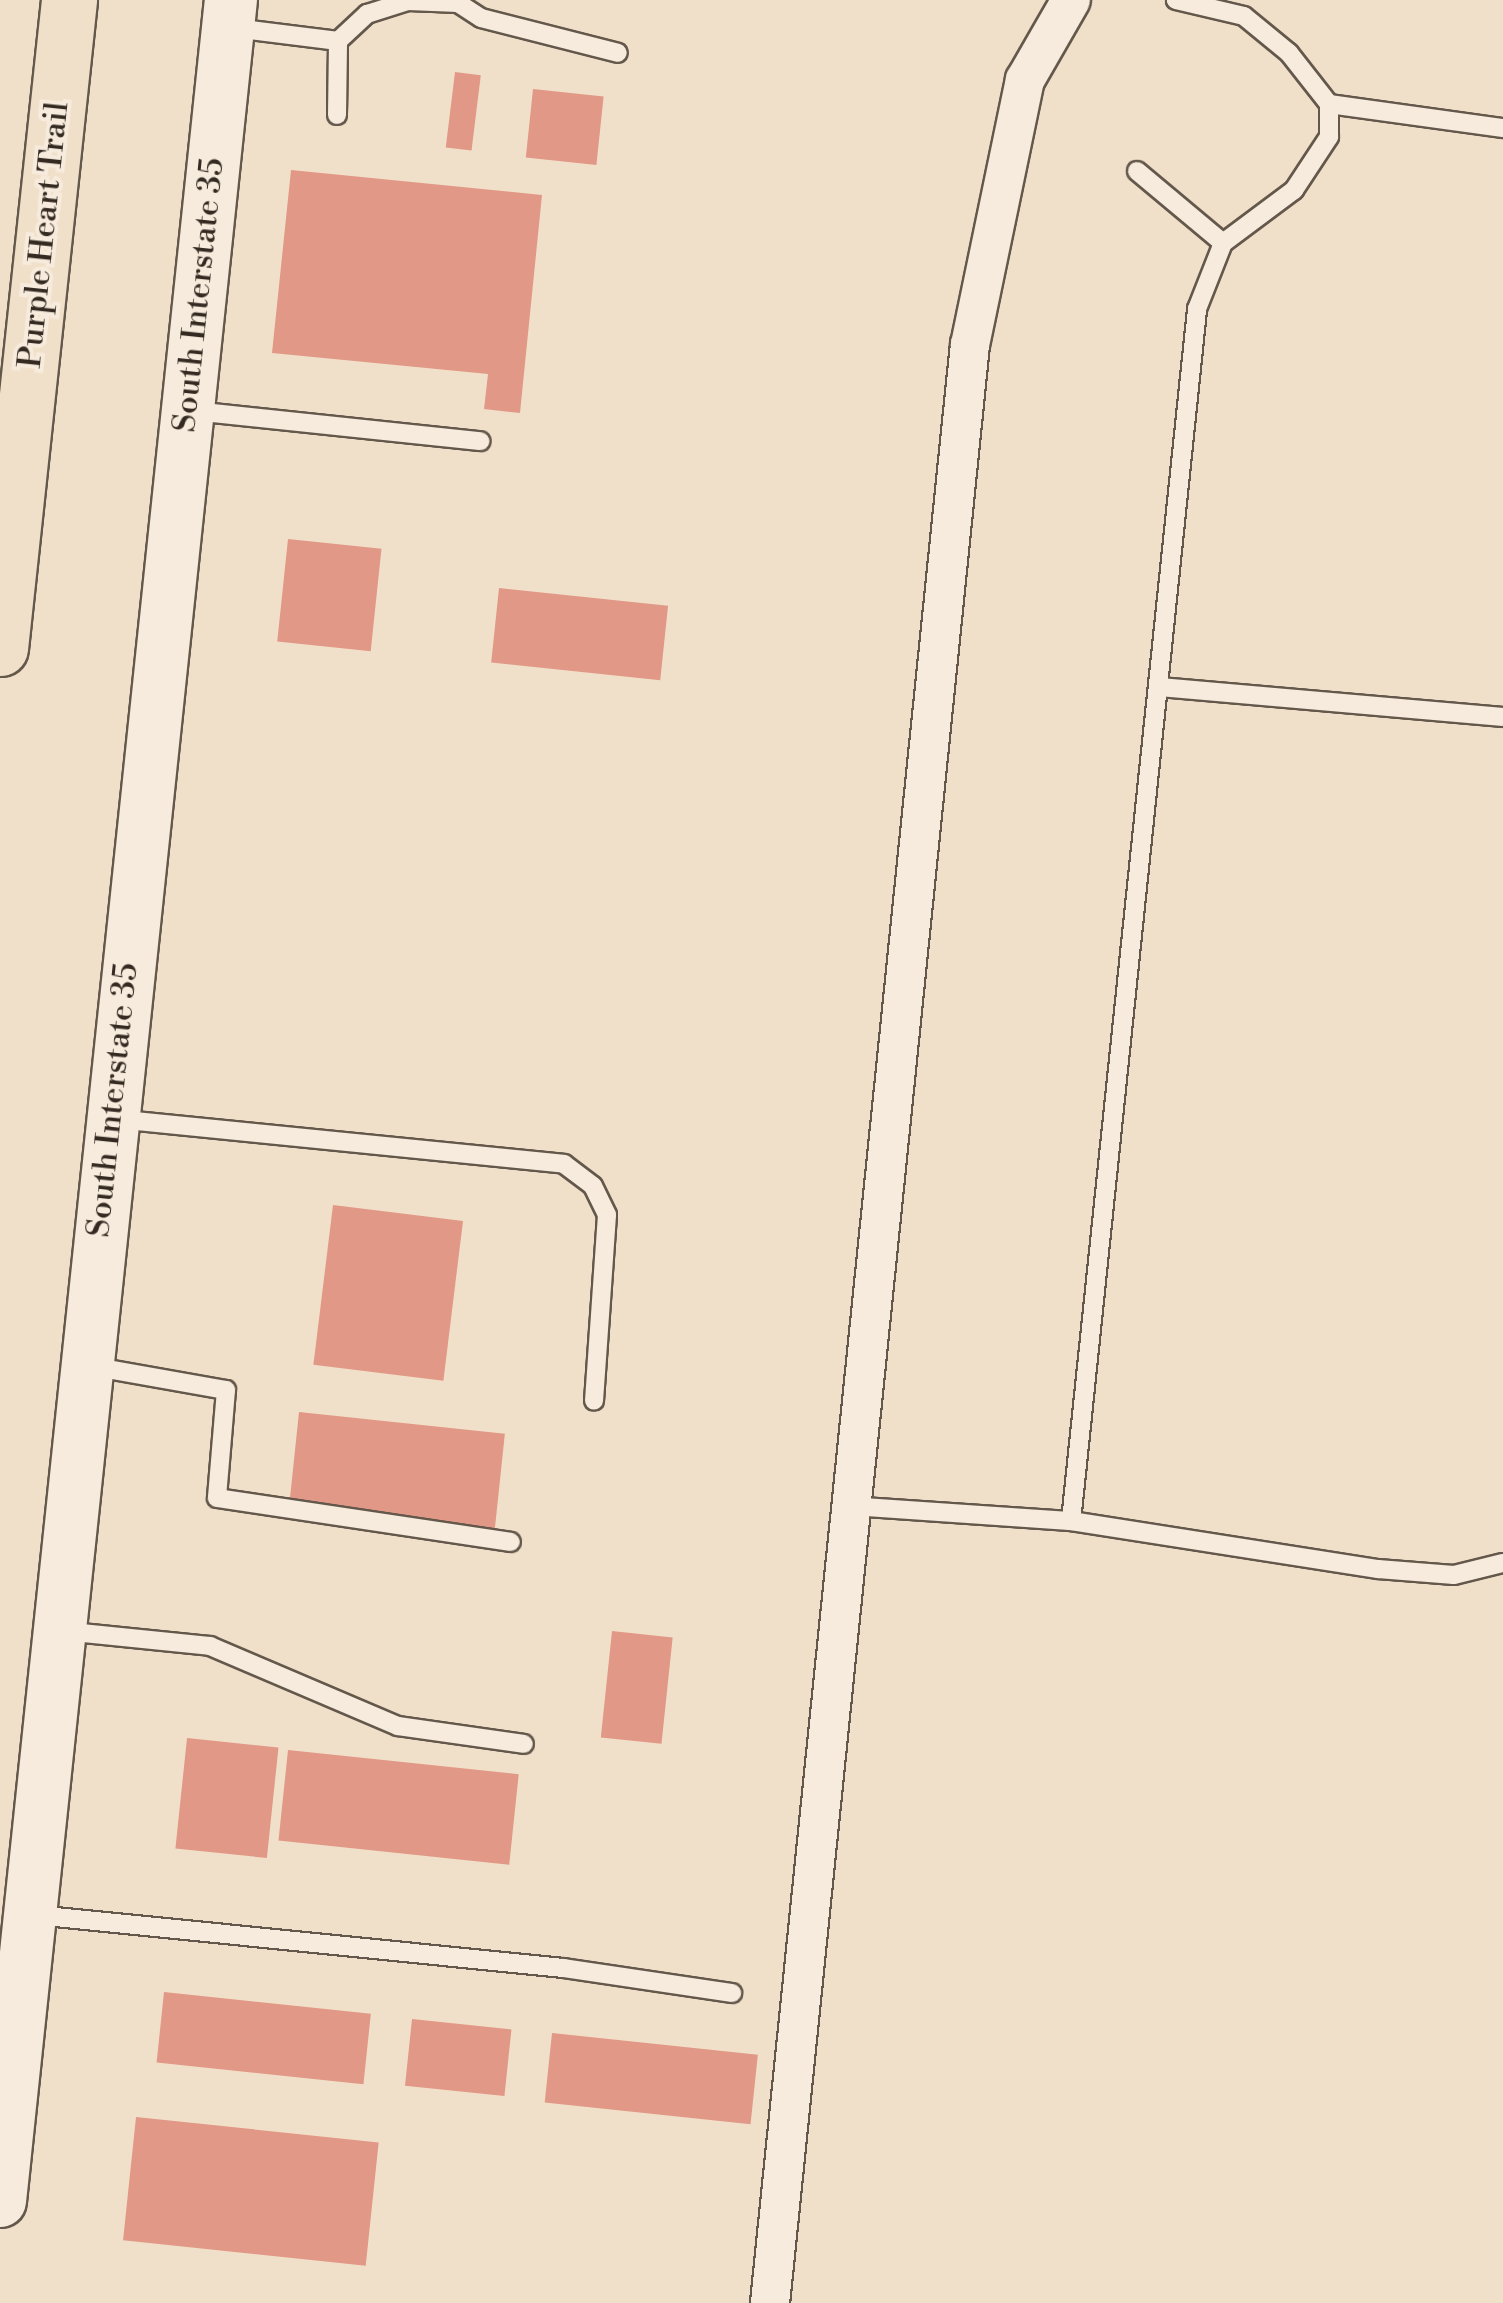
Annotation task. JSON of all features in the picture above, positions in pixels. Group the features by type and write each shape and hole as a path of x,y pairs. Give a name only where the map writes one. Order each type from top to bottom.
{"highway":[{"name":"Purple Heart Trail","path":"0,648 69,0"}],"main road":[{"name":"South Interstate 35","path":"0,2201 26,1914 230,14"}],"street":[{"path":"770,2303 970,345 1025,80 1070,0"}],"lane":[{"path":"1070,1521 1198,310 1224,243 1294,190 1330,137 1329,104 1289,54 1244,16 1176,0"},
{"path":"337,114 338,41 367,14 408,1 458,3 481,18 618,53"},
{"path":"230,14 338,41"},
{"path":"1329,104 1503,128"},
{"path":"1137,171 1224,243"},
{"path":"187,410 480,441"},
{"path":"1160,687 1503,717"},
{"path":"111,1118 564,1164 593,1186 607,1215 594,1401"},
{"path":"84,1365 226,1390 217,1498 511,1542"},
{"path":"850,1506 1070,1521 1378,1569 1454,1575 1503,1563"},
{"path":"57,1630 210,1646 398,1726 524,1744"},
{"path":"26,1914 563,1968 732,1993"}],"building":[{"path":"455,72 481,75 472,151 446,147"},
{"path":"533,89 604,96 596,165 526,158"},
{"path":"291,170 542,195 520,413 484,409 488,374 272,353"},
{"path":"288,539 381,549 371,651 277,641"},
{"path":"499,588 668,606 660,680 491,663"},
{"path":"333,1205 463,1221 443,1381 313,1365"},
{"path":"299,1412 505,1434 495,1530 289,1508"},
{"path":"612,1631 673,1637 661,1744 601,1737"},
{"path":"187,1738 278,1748 267,1858 175,1848"},
{"path":"288,1750 519,1774 509,1865 278,1841"},
{"path":"164,1992 371,2014 363,2084 157,2063"},
{"path":"412,2019 511,2029 504,2096 405,2086"},
{"path":"552,2033 758,2055 751,2124 545,2103"},
{"path":"136,2117 379,2143 366,2266 123,2240"}]}
